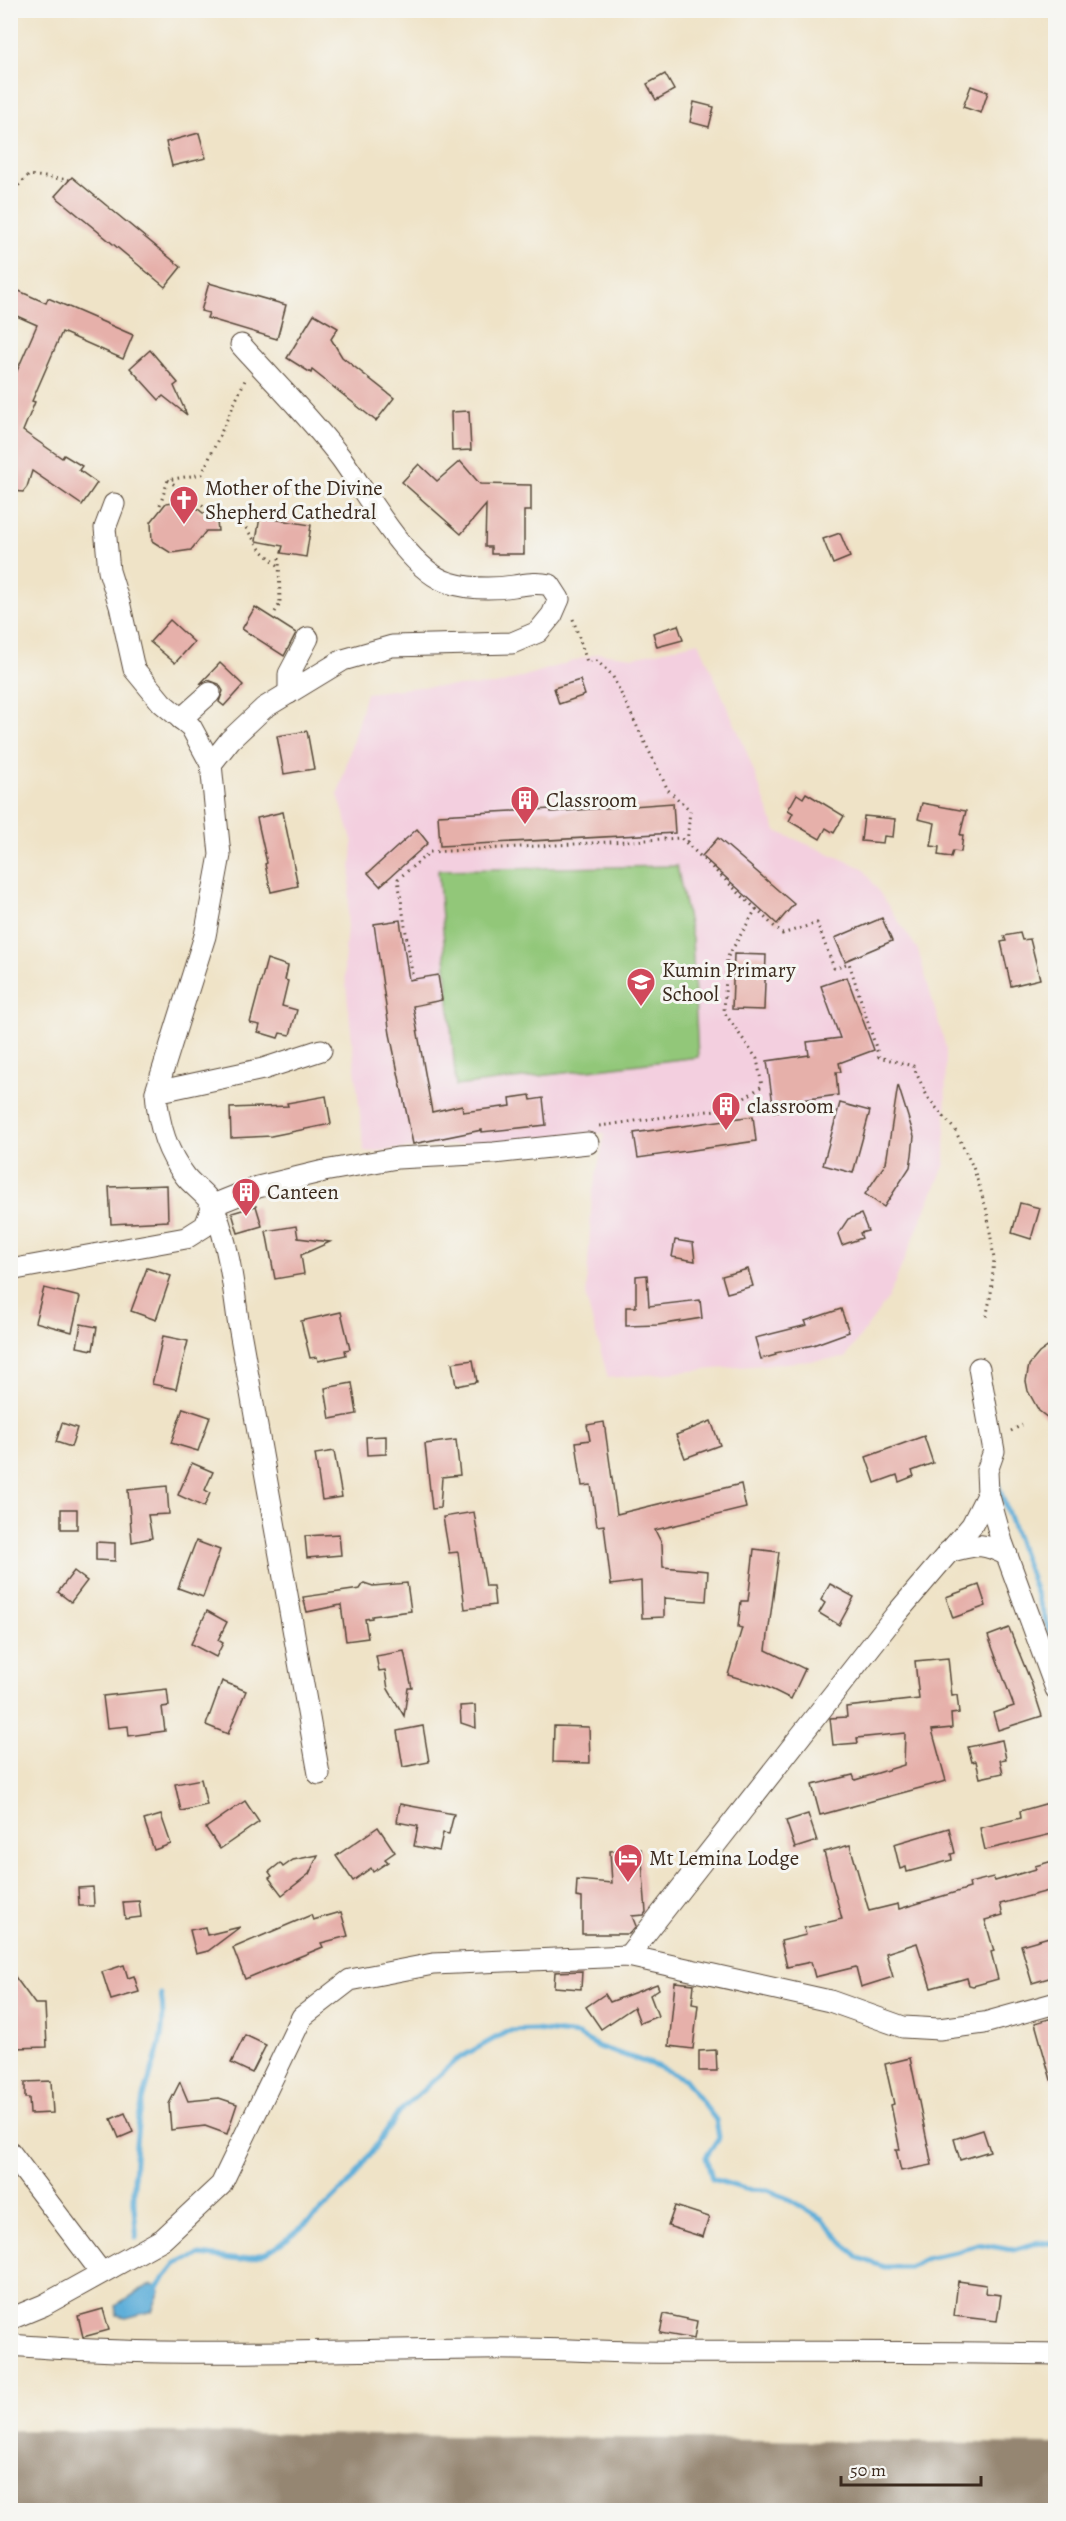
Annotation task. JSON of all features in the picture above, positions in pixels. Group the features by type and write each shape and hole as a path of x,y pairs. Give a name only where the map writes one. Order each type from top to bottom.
{"street":[{"path":"211,764 230,740 264,708 343,660 392,646 512,643 538,632 552,615 559,599 550,585 534,582 493,587 449,583 434,575 417,561 376,511 340,458 241,345"},
{"path":"114,504 105,528 109,570 120,606 134,669 162,703 191,727 211,764 220,855 205,936 156,1092 157,1116 165,1144 186,1176 213,1205 230,1260 238,1320 319,1774"},
{"path":"289,693 290,674 308,638"},
{"path":"181,719 210,693"},
{"path":"156,1092 263,1069 321,1050"},
{"path":"10,1270 186,1238 205,1226 213,1205 258,1187 324,1171 397,1158 494,1153 592,1135"},
{"path":"979,1368 994,1451 987,1471 987,1493 1007,1554 1033,1652 1056,1689"},
{"path":"628,1956 897,1613 972,1525 987,1493"},
{"path":"948,1552 977,1545 988,1545 1007,1554"},
{"path":"10,2319 44,2305 163,2240 221,2186 302,2017 350,1980 433,1964 628,1956 830,2001 903,2028 939,2030 984,2023 1056,2002"},
{"path":"10,2152 101,2272"},
{"path":"10,2345 61,2349 205,2352 483,2349 1056,2354"}],"path":[{"path":"10,194 29,175 69,180"},
{"path":"168,480 202,474 245,379 258,363"},
{"path":"160,505 168,480"},
{"path":"168,480 205,507 218,507 222,517 236,513 260,549 280,567"},
{"path":"275,612 280,604 279,556"},
{"path":"552,615 573,618 587,662 597,661 612,675 668,790 690,810 687,844"},
{"path":"413,980 399,879 430,852 681,838 782,934 817,923 834,968 849,963 879,1057 913,1066 928,1098 955,1130 974,1167 987,1211 994,1259 986,1318"},
{"path":"592,1135 730,1108 762,1086 756,1059 724,1012 727,958 756,909"},
{"path":"1008,1432 1022,1425"}],"shaded area":[{"name":"Kumin Primary School","path":"699,642 744,745 776,831 863,868 918,950 946,1048 945,1164 888,1298 845,1358 608,1378 586,1298 592,1195 605,1133 364,1152 344,966 353,843 338,795 366,693 418,687 496,685 599,653 634,657"}],"green space":[{"path":"677,866 692,939 698,1057 456,1086 438,870"}],"water":[{"path":"153,2285 160,2291 152,2311 126,2318 117,2316 115,2306 142,2289"}],"building":[{"path":"665,74 674,90 656,100 647,84"},
{"path":"971,86 988,92 981,113 963,107"},
{"path":"694,102 714,107 709,127 690,122"},
{"path":"199,133 206,158 172,166 166,142"},
{"path":"72,177 181,267 165,287 55,196"},
{"path":"209,283 286,305 277,339 207,318 209,313 201,311"},
{"path":"10,287 46,303 48,298 133,335 123,359 62,332 32,401 35,402 23,431 62,458 64,455 82,466 79,470 97,483 82,505 32,471 23,492 14,491 10,486 10,387 37,325 10,313"},
{"path":"314,314 338,328 331,339 342,357 394,398 376,421 312,370 311,373 287,358"},
{"path":"150,350 178,383 174,386 187,415 163,396 159,400 130,368"},
{"path":"469,411 471,450 452,451 451,412"},
{"path":"460,461 480,484 531,485 531,511 524,511 524,554 491,554 491,547 485,547 486,505 461,534 402,482 419,464 437,481"},
{"name":"Mother of the Divine Shepherd Cathedral","path":"187,500 203,513 216,512 218,531 206,531 191,550 171,553 152,541 151,522 166,503"},
{"path":"260,517 311,525 306,557 281,553 283,546 256,541"},
{"path":"840,533 850,557 833,564 823,539"},
{"path":"255,607 296,633 284,656 242,629"},
{"path":"170,620 194,642 175,663 150,642"},
{"path":"678,625 683,640 657,647 653,633"},
{"path":"220,663 243,685 224,706 219,702 223,691 219,684 208,680 200,684"},
{"path":"580,680 585,695 559,704 554,688"},
{"path":"307,731 314,769 284,774 277,736"},
{"path":"806,793 844,816 834,833 826,828 820,839 789,821 793,813 788,810 797,794 803,798"},
{"path":"673,803 675,833 440,846 438,815 551,809 551,812"},
{"path":"922,803 966,811 960,835 963,835 961,852 953,851 951,857 938,855 939,847 931,846 935,823 918,819"},
{"path":"283,812 298,886 271,892 257,818"},
{"path":"864,816 895,819 893,837 884,836 883,843 861,841"},
{"path":"417,829 428,843 380,886 368,873"},
{"path":"718,838 794,904 777,924 702,856"},
{"path":"882,918 892,941 845,961 835,938"},
{"path":"400,920 409,980 438,975 442,1000 413,1006 432,1112 462,1105 463,1112 511,1106 510,1098 530,1095 531,1100 543,1098 546,1125 482,1132 482,1130 413,1144 390,1034 374,924"},
{"path":"1020,933 1022,940 1030,939 1040,979 1011,986 1001,942 1006,941 1004,936"},
{"path":"734,954 766,955 764,1010 732,1009"},
{"path":"267,959 288,966 285,980 288,981 282,1006 297,1010 290,1035 280,1033 278,1038 258,1032 260,1025 250,1023"},
{"path":"847,977 874,1050 839,1063 841,1072 836,1072 838,1095 801,1100 802,1108 774,1112 767,1061 809,1055 807,1042 840,1038 821,986"},
{"path":"898,1085 914,1136 912,1155 910,1167 884,1207 865,1194 886,1163"},
{"path":"326,1096 331,1124 271,1136 231,1138 230,1108 288,1106 287,1103"},
{"path":"840,1103 870,1111 853,1173 823,1165"},
{"path":"753,1116 756,1141 638,1158 634,1133"},
{"path":"167,1185 168,1221 111,1224 109,1187"},
{"path":"1020,1203 1040,1208 1031,1239 1012,1233"},
{"name":"Canteen","path":"256,1206 262,1226 238,1233 232,1213"},
{"path":"861,1214 868,1231 860,1233 862,1238 842,1245 838,1234 848,1219"},
{"path":"296,1226 298,1238 330,1242 301,1255 304,1274 275,1279 266,1231"},
{"path":"675,1240 693,1243 695,1261 672,1257"},
{"path":"147,1268 171,1276 156,1320 131,1311"},
{"path":"748,1269 753,1286 727,1293 722,1276"},
{"path":"647,1275 649,1306 700,1300 702,1318 658,1325 626,1326 626,1307 636,1307 636,1276"},
{"path":"44,1288 80,1297 72,1332 35,1322"},
{"path":"841,1309 849,1332 813,1345 775,1353 776,1355 761,1359 755,1338 807,1325 805,1321"},
{"path":"341,1312 350,1349 345,1350 346,1355 318,1361 317,1357 310,1358 301,1321"},
{"path":"81,1324 97,1327 93,1350 77,1347"},
{"path":"163,1336 188,1341 176,1389 152,1384"},
{"path":"1056,1341 1056,1424 1039,1411 1028,1391 1026,1381 1029,1365 1039,1353"},
{"path":"473,1360 477,1382 456,1386 452,1363"},
{"path":"352,1383 357,1414 330,1419 325,1388"},
{"path":"183,1408 210,1417 198,1451 171,1443"},
{"path":"711,1421 720,1445 685,1458 676,1435"},
{"path":"604,1422 617,1514 741,1484 746,1508 655,1530 662,1544 663,1567 708,1571 706,1601 664,1598 664,1617 642,1618 641,1581 611,1585 604,1525 597,1526 591,1485 582,1486 576,1442 590,1440 587,1425"},
{"path":"62,1423 77,1428 71,1447 56,1442"},
{"path":"386,1436 386,1454 367,1455 366,1437"},
{"path":"924,1436 933,1463 912,1471 914,1476 899,1482 897,1475 875,1483 866,1457"},
{"path":"456,1440 460,1475 442,1477 440,1508 432,1509 425,1444"},
{"path":"334,1451 342,1497 322,1500 315,1454"},
{"path":"192,1463 213,1472 205,1490 210,1493 204,1507 178,1495"},
{"path":"167,1486 169,1514 148,1515 152,1538 132,1542 128,1490"},
{"path":"61,1509 77,1509 77,1529 61,1529"},
{"path":"474,1512 486,1586 493,1586 495,1605 465,1609 458,1552 449,1553 443,1517"},
{"path":"339,1534 341,1555 307,1558 305,1536"},
{"path":"196,1541 220,1550 203,1597 178,1588"},
{"path":"96,1542 115,1543 115,1561 96,1560"},
{"path":"754,1549 779,1552 766,1650 805,1669 791,1699 765,1686 728,1675 742,1628 738,1627 741,1601 748,1601"},
{"path":"74,1571 87,1581 71,1602 58,1592"},
{"path":"364,1583 373,1586 407,1583 411,1611 365,1619 368,1638 346,1641 341,1605 307,1612 303,1597 360,1589"},
{"path":"830,1584 854,1597 839,1625 819,1613 825,1603 821,1600"},
{"path":"979,1585 986,1606 953,1618 946,1597"},
{"path":"207,1611 227,1622 218,1640 223,1643 216,1657 191,1644"},
{"path":"1009,1628 1042,1716 998,1730 993,1713 1014,1706 988,1636"},
{"path":"404,1651 412,1688 408,1688 404,1716 388,1689 385,1670 379,1671 376,1656"},
{"path":"948,1658 952,1696 957,1695 959,1713 951,1714 952,1728 932,1730 946,1781 820,1815 812,1785 853,1775 855,1780 904,1765 905,1733 857,1738 858,1743 833,1745 830,1718 847,1717 846,1707 919,1699 915,1661"},
{"path":"222,1681 246,1691 228,1734 206,1725"},
{"path":"167,1689 169,1706 162,1707 165,1731 129,1736 128,1726 107,1728 103,1696"},
{"path":"475,1705 476,1728 461,1723 460,1706"},
{"path":"423,1726 429,1762 403,1767 397,1731"},
{"path":"554,1726 589,1727 590,1763 553,1762"},
{"path":"1002,1740 1006,1759 1000,1760 1003,1773 980,1778 976,1761 972,1762 968,1747"},
{"path":"201,1779 207,1805 181,1811 175,1784"},
{"path":"245,1801 259,1822 220,1849 206,1828"},
{"path":"1052,1802 1056,1813 1056,1833 985,1850 980,1828 1021,1818 1020,1811"},
{"path":"400,1804 454,1814 449,1834 443,1833 439,1851 414,1846 418,1826 397,1822"},
{"path":"808,1814 817,1841 795,1848 786,1821"},
{"path":"161,1815 171,1844 154,1850 144,1820"},
{"path":"378,1827 395,1852 385,1859 388,1862 373,1872 371,1868 353,1881 336,1856"},
{"path":"949,1828 955,1853 951,1854 952,1860 907,1872 906,1867 900,1869 894,1844"},
{"path":"850,1845 869,1911 898,1904 899,1909 970,1888 969,1883 993,1877 995,1881 1036,1869 1035,1866 1056,1860 1056,1889 1000,1904 1003,1915 985,1920 994,1951 991,1952 998,1979 973,1986 969,1985 967,1978 931,1988 917,1943 886,1953 893,1977 861,1987 856,1967 815,1977 811,1962 787,1967 781,1941 806,1935 804,1928 842,1919 824,1852"},
{"path":"641,1849 646,1912 644,1915 632,1916 636,1926 629,1934 582,1934 582,1898 576,1897 577,1880 612,1883 610,1851"},
{"path":"318,1855 309,1874 282,1895 269,1878 272,1876 269,1872 280,1863 283,1867 293,1860"},
{"path":"93,1887 94,1906 79,1906 78,1888"},
{"path":"139,1901 141,1917 125,1919 123,1902"},
{"path":"341,1912 348,1936 321,1943 323,1947 245,1979 233,1948 311,1915 313,1920"},
{"path":"205,1927 207,1935 240,1927 208,1951 196,1954 190,1930"},
{"path":"1056,1935 1056,1976 1032,1983 1021,1945"},
{"path":"124,1965 128,1978 134,1976 139,1992 111,2000 102,1972"},
{"path":"582,1971 581,1989 554,1987 555,1972"},
{"path":"13,1974 35,2004 45,2004 47,2047 15,2048"},
{"path":"675,1982 694,1984 692,2004 698,2005 693,2049 669,2046"},
{"path":"657,1984 659,1989 650,1995 658,2016 640,2023 634,2007 601,2029 586,2007 605,1994 610,2002"},
{"path":"1056,2017 1056,2080 1051,2080 1035,2023"},
{"path":"245,2035 266,2045 252,2073 231,2063"},
{"path":"716,2050 717,2071 699,2071 699,2051"},
{"path":"910,2058 932,2165 901,2171 896,2150 900,2150 891,2105 894,2104 885,2064"},
{"path":"51,2081 53,2113 30,2114 29,2098 25,2098 25,2082"},
{"path":"180,2082 188,2101 219,2098 237,2104 227,2134 205,2126 171,2130 169,2104"},
{"path":"125,2113 133,2132 119,2138 111,2119"},
{"path":"983,2130 990,2151 960,2160 954,2139"},
{"path":"675,2206 709,2217 703,2237 668,2226"},
{"path":"958,2281 986,2285 985,2293 1001,2295 997,2321 954,2316"},
{"path":"103,2309 109,2330 83,2337 78,2316"},
{"path":"664,2314 697,2321 694,2339 660,2333"}],"waterway":[{"path":"997,1482 1056,1649"},
{"path":"136,2238 134,2202 137,2138 142,2103 160,2043 163,2011 161,1994"},
{"path":"152,2294 176,2264 188,2259 200,2255 240,2260 266,2253 287,2239 317,2215 353,2179 399,2112 456,2060 508,2031 535,2030 578,2035 599,2047 657,2066 684,2079 716,2120 719,2137 706,2157 712,2179 745,2189 768,2190 791,2200 822,2219 857,2257 884,2267 909,2267 929,2257 957,2252 978,2244 1013,2250 1039,2242 1056,2244"}],"runway":[{"path":"10,2493 1056,2507"}],"place":[{"name":"Mother of the Divine Shepherd Cathedral","path":"184,526"},
{"name":"Classroom","path":"525,826"},
{"name":"Kumin Primary School","path":"641,1008"},
{"name":"classroom","path":"726,1132"},
{"name":"Canteen","path":"246,1218"},
{"name":"Mt Lemina Lodge","path":"628,1884"}]}
